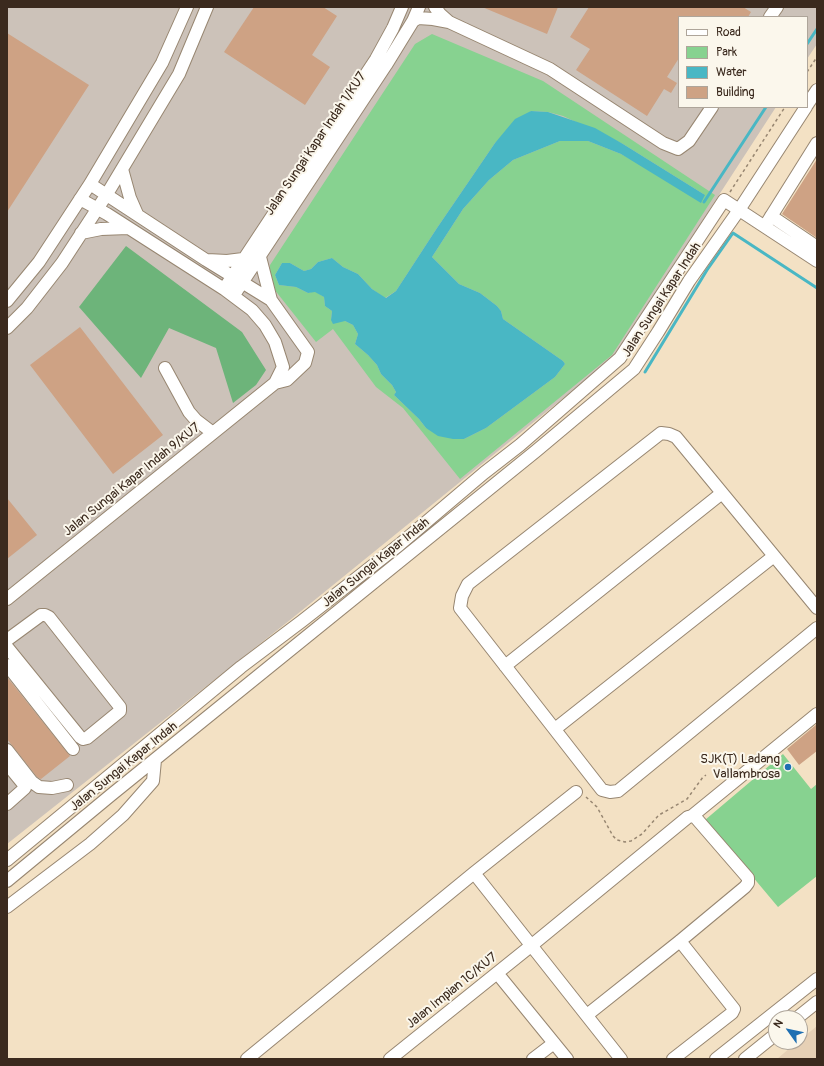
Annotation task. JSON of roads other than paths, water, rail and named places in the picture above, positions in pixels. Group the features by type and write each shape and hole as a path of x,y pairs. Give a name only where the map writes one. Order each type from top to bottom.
{"street":[{"path":"7,301 40,262 90,184 162,63 187,7"},
{"path":"7,328 27,308 58,269 107,194 179,74 207,7"},
{"name":"Jalan Sungai Kapar Indah 1/KU7","path":"229,292 232,276 376,59 393,28 402,7"},
{"name":"Jalan Sungai Kapar Indah 1/KU7","path":"229,292 243,283 386,65 413,21 419,7"},
{"path":"435,7 449,22"},
{"path":"771,16 777,7"},
{"path":"413,21 418,18 449,22 550,69 663,143 678,149 689,141 711,108"},
{"path":"808,103 817,90"},
{"path":"805,108 735,215 765,226 817,261"},
{"path":"765,226 817,143"},
{"path":"122,169 130,198 137,214"},
{"path":"90,184 206,260 271,300 308,352 306,363 300,369 287,380 275,383"},
{"path":"80,199 97,208 229,292 252,310 265,325 275,342 283,367 275,383"},
{"name":"Jalan Sungai Kapar Indah","path":"7,860 241,666 302,621 399,545 484,473 520,445 620,358 721,205 735,215 689,282 634,368 530,456 7,881"},
{"path":"771,216 817,246"},
{"path":"81,233 101,229 128,228"},
{"path":"262,253 271,300"},
{"path":"206,260 227,261 245,256"},
{"path":"164,368 189,412 208,430"},
{"name":"Jalan Sungai Kapar Indah 9/KU7","path":"7,599 208,430 275,383"},
{"path":"817,608 676,437 661,433 468,584 462,596 460,608 602,790 610,792 618,791 817,628"},
{"path":"505,666 722,493"},
{"path":"555,729 774,556"},
{"path":"41,615 49,617 120,707 120,711 87,738 80,738 8,638 41,615"},
{"path":"7,665 73,749"},
{"name":"Jalan Impian 1C/KU7","path":"390,1059 532,946 688,817 692,816 817,714"},
{"path":"7,750 32,782 39,787 52,788 67,785"},
{"path":"7,907 90,844 123,815 153,781 155,760"},
{"path":"7,764 25,788 7,804"},
{"path":"247,1059 474,873 580,793"},
{"path":"586,1015 680,940 748,883 748,878 696,818 692,816"},
{"path":"474,873 621,1059"},
{"path":"673,1059 732,1013 734,1009 680,940"},
{"path":"497,973 567,1059"},
{"path":"716,1059 817,979"},
{"path":"807,1010 817,1002"},
{"path":"745,1059 768,1040"},
{"path":"533,1059 554,1043"}],"water":[{"path":"531,111 548,112 595,128 705,195 701,203 621,154 588,141 560,141 513,160 489,180 463,209 432,257 459,284 480,293 497,306 501,311 503,319 563,361 565,364 555,377 486,428 464,439 453,439 438,436 426,428 419,419 394,395 396,392 392,385 381,374 377,365 355,344 358,334 353,325 345,321 333,324 331,320 332,311 325,306 324,297 315,292 308,293 296,287 279,285 275,275 282,263 290,263 304,271 311,269 318,262 332,258 343,267 358,274 372,289 386,298 396,291 495,143 515,119"}],"waterway":[{"path":"808,42 817,29"},
{"path":"704,202 765,108"},
{"path":"645,372 707,270 733,233 817,288"}],"place":[{"name":"SJK(T) Ladang Vallambrosa","path":"788,767"}]}
